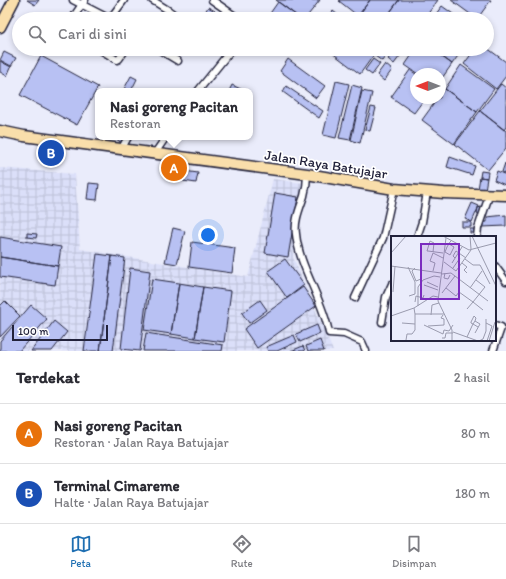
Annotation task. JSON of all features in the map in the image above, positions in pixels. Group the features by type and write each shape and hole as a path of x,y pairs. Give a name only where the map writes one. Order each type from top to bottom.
{"highway":[{"path":"0,27 3,13 14,0"},
{"name":"Jalan Raya Batujajar","path":"0,131 24,136 307,174 394,189 489,196 506,195"}],"street":[{"path":"73,0 83,3 98,12"},
{"path":"115,12 124,0"},
{"path":"152,0 171,12"},
{"path":"212,0 229,12"},
{"path":"77,12 83,3"},
{"path":"110,56 117,60 121,56"},
{"path":"170,56 178,61"},
{"path":"200,88 226,56"},
{"path":"122,148 126,140"},
{"path":"155,153 164,140"},
{"path":"307,174 306,187 297,217 295,233 300,254 321,303 327,320 329,333 344,334 362,342 366,351"},
{"path":"355,298 383,238 394,189"},
{"path":"417,236 422,222 427,192"},
{"path":"477,236 478,228 489,196"},
{"path":"496,267 506,281"},
{"path":"382,322 386,297 391,286"},
{"path":"493,351 501,328 496,324"}],"shaded area":[{"path":"0,168 75,174 80,249 248,277 273,179 303,183 293,257 333,351 0,351"}],"building":[{"path":"27,0 39,0 35,5"},
{"path":"276,0 320,0 311,12 292,12"},
{"path":"370,0 361,12 353,12 339,1"},
{"path":"370,0 399,0 390,12 361,12"},
{"path":"399,0 438,0 429,12 390,12"},
{"path":"451,0 491,0 482,12 467,12"},
{"path":"278,2 292,12 271,12"},
{"path":"442,6 450,12 437,12"},
{"path":"208,7 215,11 215,12 205,12"},
{"path":"4,52 16,58 11,66 0,60"},
{"path":"494,53 506,62 506,76 496,89 464,64 470,56 494,56"},
{"path":"41,56 98,87 95,88 95,92 77,125 20,95"},
{"path":"336,56 373,56 360,74"},
{"path":"375,56 386,56 382,61"},
{"path":"391,56 400,56 394,64 388,59"},
{"path":"411,56 441,56 452,64 446,72 446,68 410,68 405,65"},
{"path":"441,56 458,56 452,64"},
{"path":"288,59 325,86 316,98 280,71"},
{"path":"373,59 380,64 372,75 365,70"},
{"path":"0,61 11,67 7,76 0,72"},
{"path":"385,64 392,70 384,81 377,75"},
{"path":"461,65 494,89 477,112 446,90"},
{"path":"410,70 410,104 421,104 414,113 391,97"},
{"path":"131,76 137,79 132,88 125,88"},
{"path":"336,81 349,84 336,138 323,135"},
{"path":"501,84 506,88 506,127 504,130 480,111"},
{"path":"232,85 238,88 230,88"},
{"path":"352,85 362,88 350,140 339,138"},
{"path":"286,86 323,111 319,118 283,92"},
{"path":"446,90 477,112 454,144 422,120 434,104 446,104"},
{"path":"362,91 372,93 360,143 351,140"},
{"path":"371,107 376,108 370,131 365,130"},
{"path":"480,111 506,131 506,148 488,170 455,144"},
{"path":"450,157 475,166 472,175 447,167"},
{"path":"505,163 506,164 506,174 502,172"},
{"path":"169,169 183,171 181,180 167,178"},
{"path":"184,171 198,173 196,183 183,181"},
{"path":"481,171 488,172 487,178 480,177"},
{"path":"497,171 506,175 505,185 494,180"},
{"path":"480,177 487,178 485,190 478,189"},
{"path":"89,183 99,184 97,200 87,199"},
{"path":"275,193 298,197 288,257 265,253"},
{"path":"472,203 479,206 472,222 465,219"},
{"path":"478,207 481,208 480,214 477,214"},
{"path":"506,215 506,226 482,227 481,222 487,222 487,217"},
{"path":"462,222 471,222 471,227 462,227"},
{"path":"173,228 185,231 177,264 165,262"},
{"path":"470,229 474,229 474,233 470,233"},
{"path":"27,233 37,234 36,238 27,237"},
{"path":"0,237 61,247 58,266 0,257"},
{"path":"192,242 235,248 232,273 189,267"},
{"path":"97,254 112,256 100,351 84,351"},
{"path":"112,256 125,258 113,351 100,351"},
{"path":"0,257 58,266 55,285 0,277"},
{"path":"285,259 304,285 287,298 268,271"},
{"path":"130,268 150,271 140,351 121,349"},
{"path":"152,279 179,283 171,334 144,330"},
{"path":"179,283 203,287 195,338 171,334"},
{"path":"203,287 231,291 224,342 195,338"},
{"path":"303,287 316,306 257,348 244,329"},
{"path":"260,300 267,310 249,323 242,313"},
{"path":"5,301 20,316 0,337 0,306"},
{"path":"31,305 47,319 19,351 0,351 0,341"},
{"path":"54,321 67,332 52,351 31,351"},
{"path":"317,325 320,333 300,342 296,334"},
{"path":"146,333 223,345 222,351 143,351"},
{"path":"294,335 297,342 277,351 268,351 266,347"},
{"path":"320,340 324,351 308,351 306,346"},
{"path":"303,346 305,351 291,351"}],"place":[{"name":"Terminal Cimareme","path":"51,153"},
{"name":"Nasi goreng Pacitan","path":"174,168"}]}
